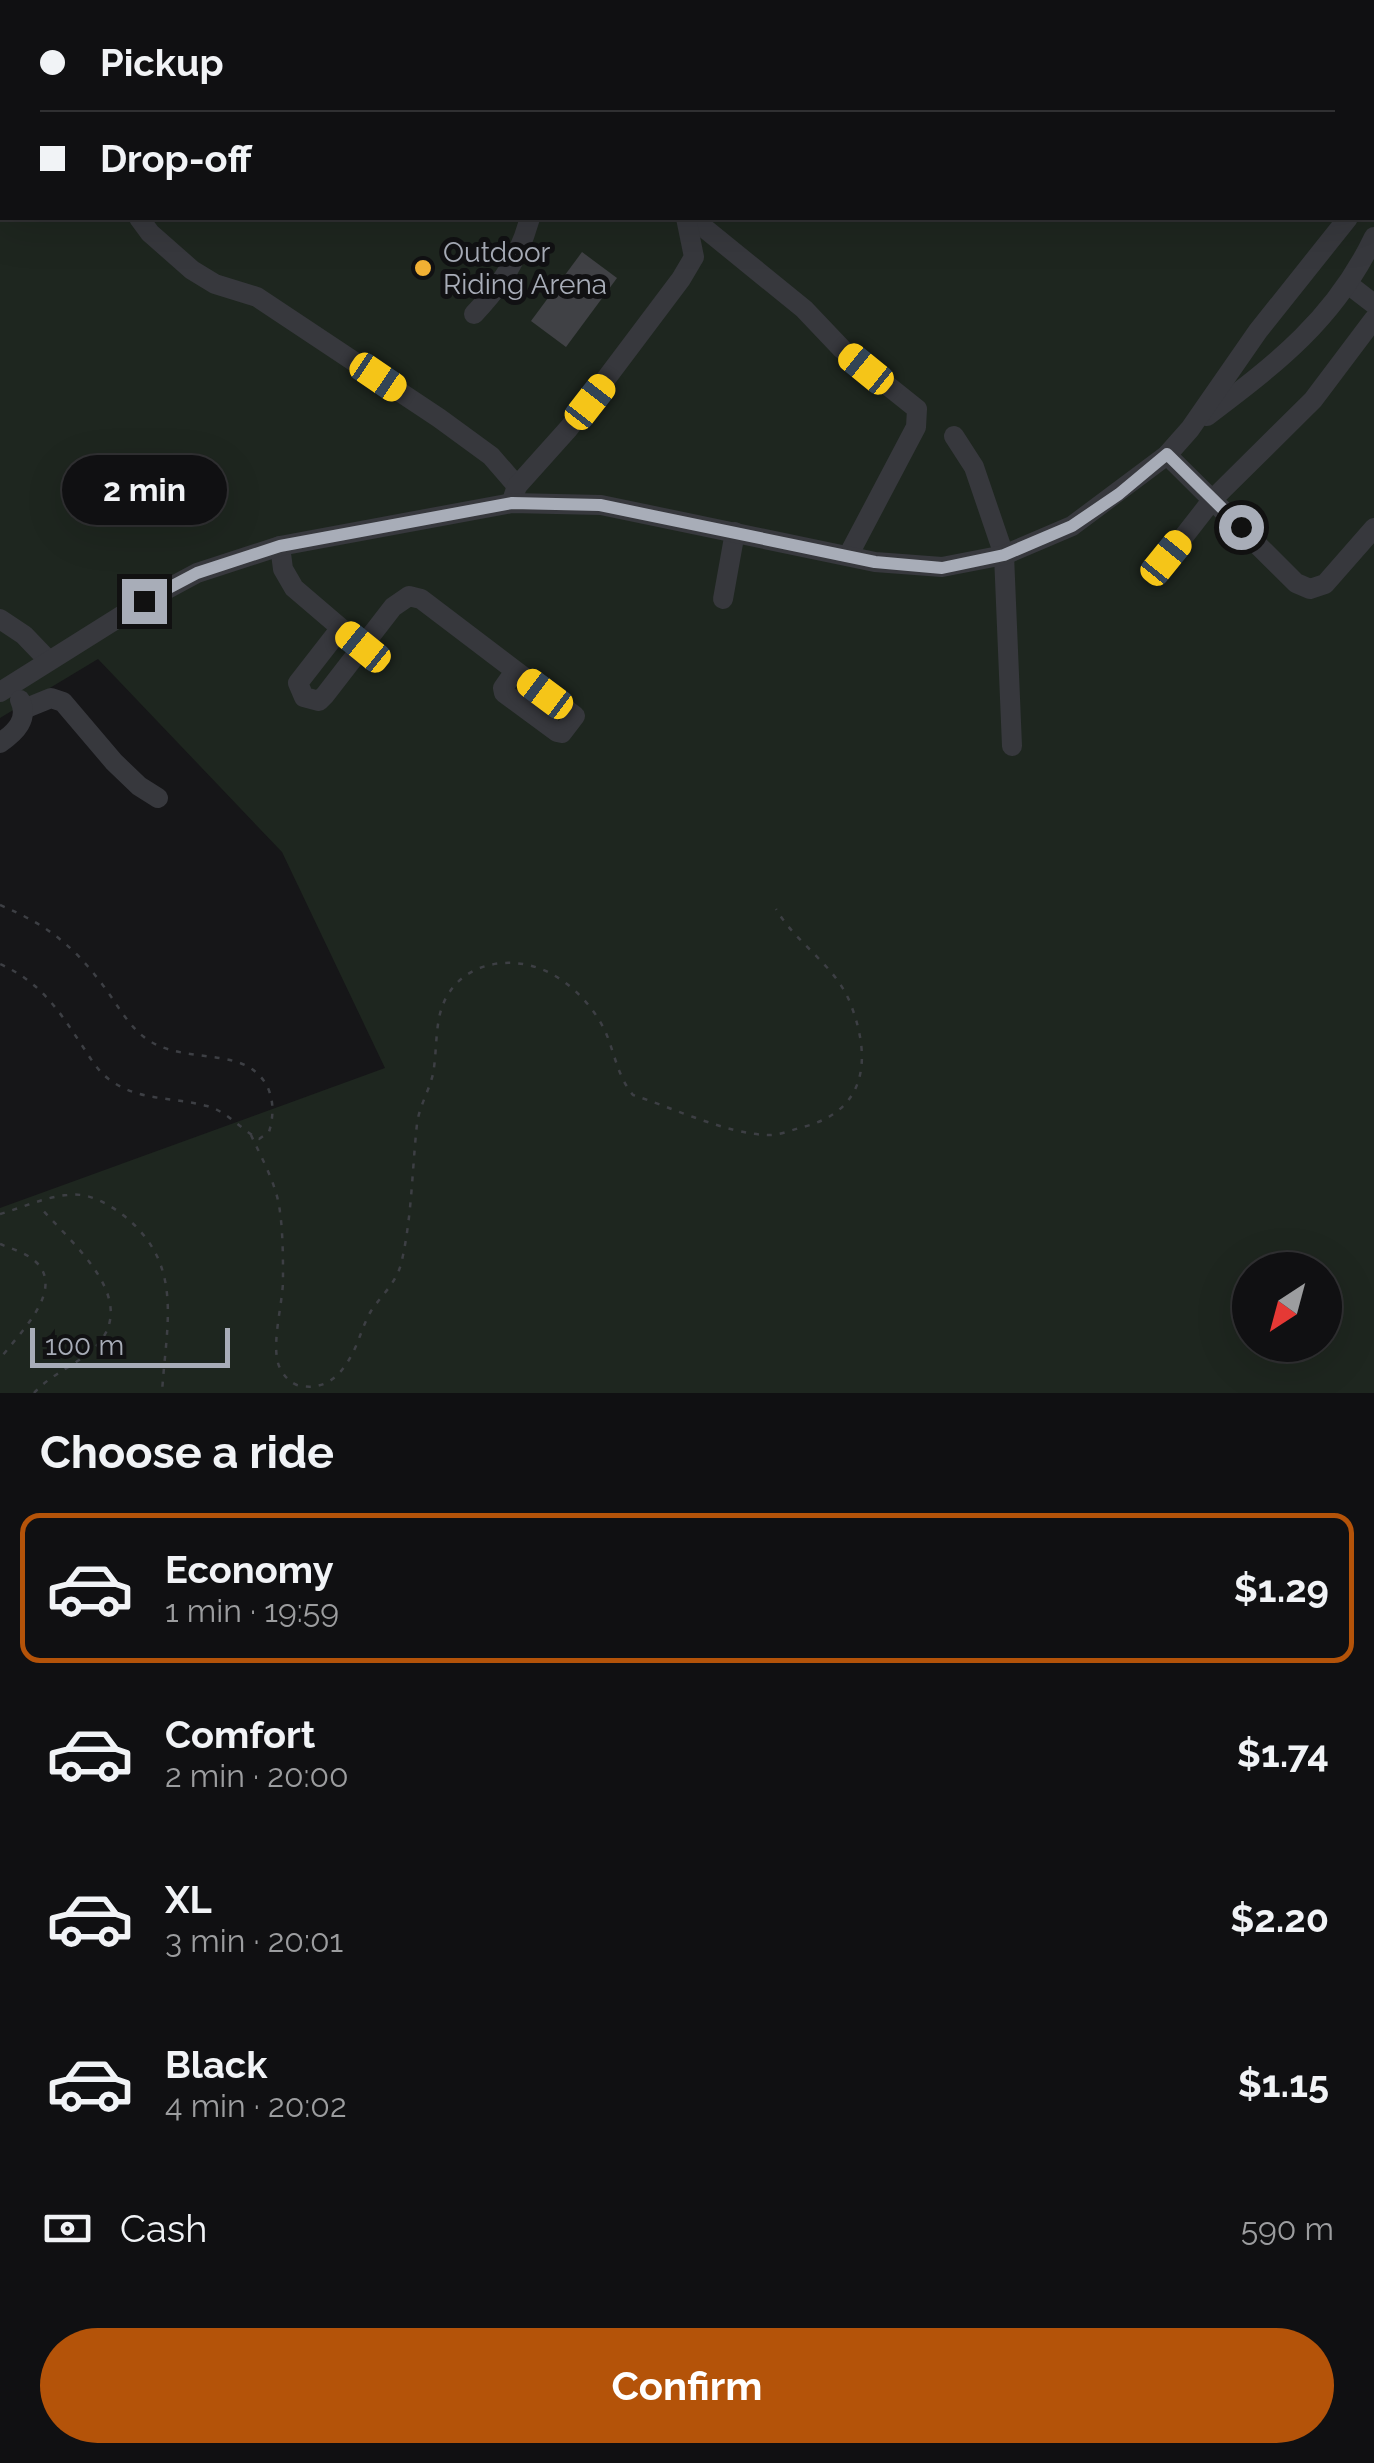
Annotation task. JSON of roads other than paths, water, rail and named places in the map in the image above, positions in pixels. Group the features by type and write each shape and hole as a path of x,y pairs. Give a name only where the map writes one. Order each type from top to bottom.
{"street":[{"path":"140,220 192,270 215,284 257,297 423,406 491,456 514,494"},
{"path":"474,314 503,283 516,260 529,220"},
{"path":"514,494 634,346 694,256 694,220"},
{"path":"696,220 804,308 842,349 917,409 916,427 848,556"},
{"path":"24,708 6,688 197,573 280,546 514,494 600,505 848,556 942,568 1004,555 1072,526 1167,454 1190,429 1258,331 1346,220"},
{"path":"1190,429 1284,358 1323,318 1348,284 1374,237"},
{"path":"694,256 734,250"},
{"path":"1348,284 1374,304"},
{"path":"1166,558 1214,500 1313,400 1374,318"},
{"path":"1258,331 1267,348 1284,358"},
{"path":"954,436 974,467 1004,555 1012,746"},
{"path":"1167,454 1296,583 1310,589 1326,584 1374,528"},
{"path":"723,599 735,532"},
{"path":"280,546 283,569 294,588 363,647"},
{"path":"340,629 298,683 304,697 319,701 326,695 399,600 409,596 420,599 575,716"},
{"path":"0,619 24,635 48,660"},
{"path":"0,743 14,733 24,708 51,698 62,702 114,762 158,798"}],"place":[{"name":"Outdoor Riding Arena","path":"423,268"}]}
